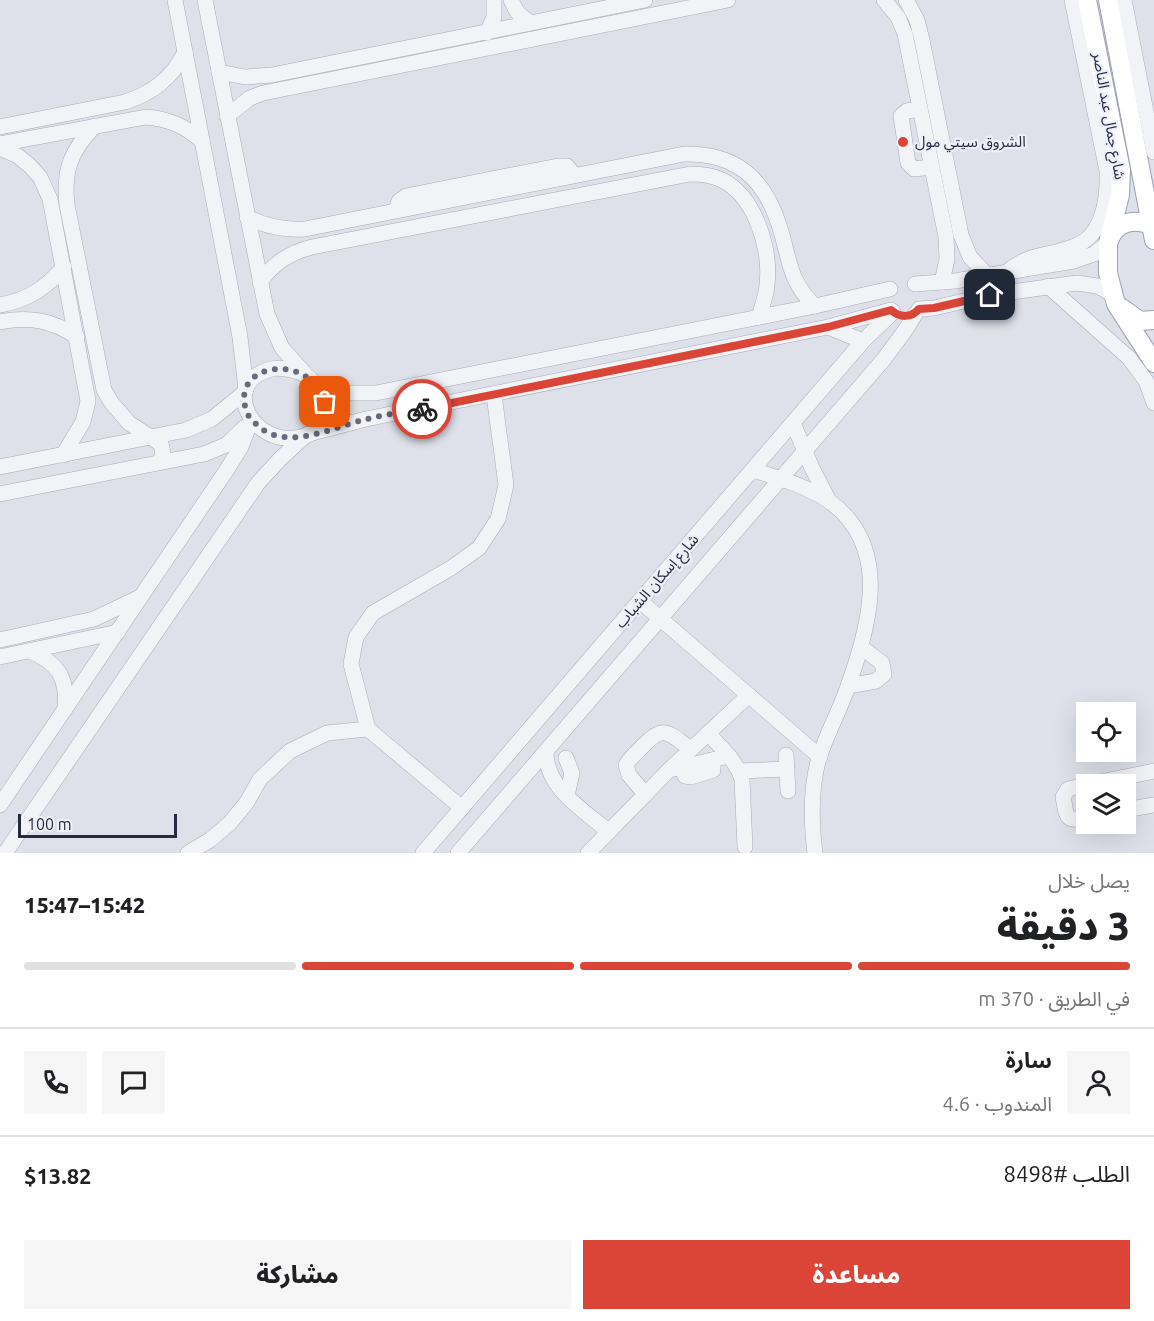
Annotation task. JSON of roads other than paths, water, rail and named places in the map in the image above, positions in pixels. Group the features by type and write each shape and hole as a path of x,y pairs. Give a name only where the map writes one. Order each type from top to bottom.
{"main road":[{"name":"شارع جمال عبد الناصر","path":"1087,0 1119,155 1122,183 1108,243 1108,273 1116,304 1154,363"},
{"name":"شارع جمال عبد الناصر","path":"1108,0 1152,233"},
{"path":"1122,183 1132,186 1143,180"},
{"path":"1108,243 1111,235 1122,224 1136,221 1152,233"},
{"path":"1116,304 1140,321 1154,320"}],"street":[{"path":"5,853 258,483 280,459 322,421 325,412 322,393 282,348 267,314 205,0"},
{"path":"487,33 494,17 494,0"},
{"path":"511,0 517,12 530,23"},
{"path":"219,72 245,77 272,75 645,0"},
{"path":"227,116 250,98 270,91 728,0"},
{"path":"884,0 898,18 905,34 947,248 946,270 942,282"},
{"path":"906,0 917,20 922,40 961,235 970,257 987,275"},
{"path":"1064,0 1089,124 1092,129 1098,130"},
{"path":"1008,271 1029,257 1083,242 1095,229 1103,210 1107,184 1072,0"},
{"path":"1124,0 1154,152"},
{"path":"173,4 185,52 240,337 246,391 244,405 258,427 275,436 284,438 306,435 366,419 828,327 892,311 905,316 917,311 990,295 1077,283 1097,286 1112,295 1116,304"},
{"path":"0,127 140,97 167,79 178,66 185,52"},
{"path":"125,102 129,108 128,119"},
{"path":"920,109 907,111 901,116 908,163 914,169 932,167"},
{"path":"0,146 146,117 177,123 202,141"},
{"path":"63,455 83,422 93,378 66,196 67,170 82,138 95,126"},
{"path":"0,146 30,165 40,177 50,199 77,337 93,378 129,423 158,440 163,448 160,462"},
{"path":"248,217 269,226 293,229 684,154 704,153 738,165 764,190 780,227 791,273 801,291 815,306"},
{"path":"260,282 277,262 294,252 312,247 690,174 714,177 735,189 746,201 765,251 767,267 767,284 759,317"},
{"path":"50,199 57,194 66,196"},
{"path":"0,467 154,437 200,425 224,411 246,391 251,381 267,370 298,371 312,381 344,393 376,393 815,306 890,289 898,282 915,284 942,282 1084,259 1108,243"},
{"path":"1062,263 1068,272 1066,284"},
{"path":"4,304 33,294 45,287 64,267"},
{"path":"915,284 922,298 917,311"},
{"path":"1048,286 1129,358 1146,381 1154,404"},
{"path":"890,289 887,299 892,311"},
{"path":"4,304 12,309 5,321"},
{"name":"شارع إسكان الشباب","path":"423,853 863,341 892,311"},
{"name":"شارع إسكان الشباب","path":"458,853 884,359 917,311"},
{"path":"5,321 22,318 45,321 77,337"},
{"path":"828,327 863,341"},
{"path":"462,807 368,729 351,664 356,637 373,613 451,568 479,548 498,519 506,485 494,395"},
{"path":"0,494 204,454 226,445 251,419"},
{"path":"0,805 234,459 251,419"},
{"path":"793,423 829,501 858,535 867,556 871,578 871,599 861,647 820,757 814,782 812,806 815,853"},
{"path":"753,470 781,479 829,501"},
{"path":"0,640 94,619 141,597"},
{"path":"640,601 820,757"},
{"path":"58,628 63,634 61,644"},
{"path":"0,657 118,632"},
{"path":"848,686 876,681 884,674 882,663 861,647"},
{"path":"30,651 44,657 59,673 67,694 65,709"},
{"path":"588,853 645,794 675,769 691,749 748,695"},
{"path":"188,853 210,840 230,822 247,802 260,779 290,751 327,733 368,729"},
{"path":"645,794 629,775 626,765 652,736 664,732 691,749"},
{"path":"708,733 739,771 745,847"},
{"path":"546,752 546,763 550,775 567,796 609,831"},
{"path":"675,769 729,756"},
{"path":"566,758 572,773 567,796"},
{"path":"739,771 787,762 788,791"},
{"path":"1136,775 1154,771"},
{"path":"1076,787 1068,789 1063,797 1069,819 1076,820"},
{"path":"1136,808 1154,804"}],"place":[{"name":"الشروق سيتي مول","path":"903,142"}]}
